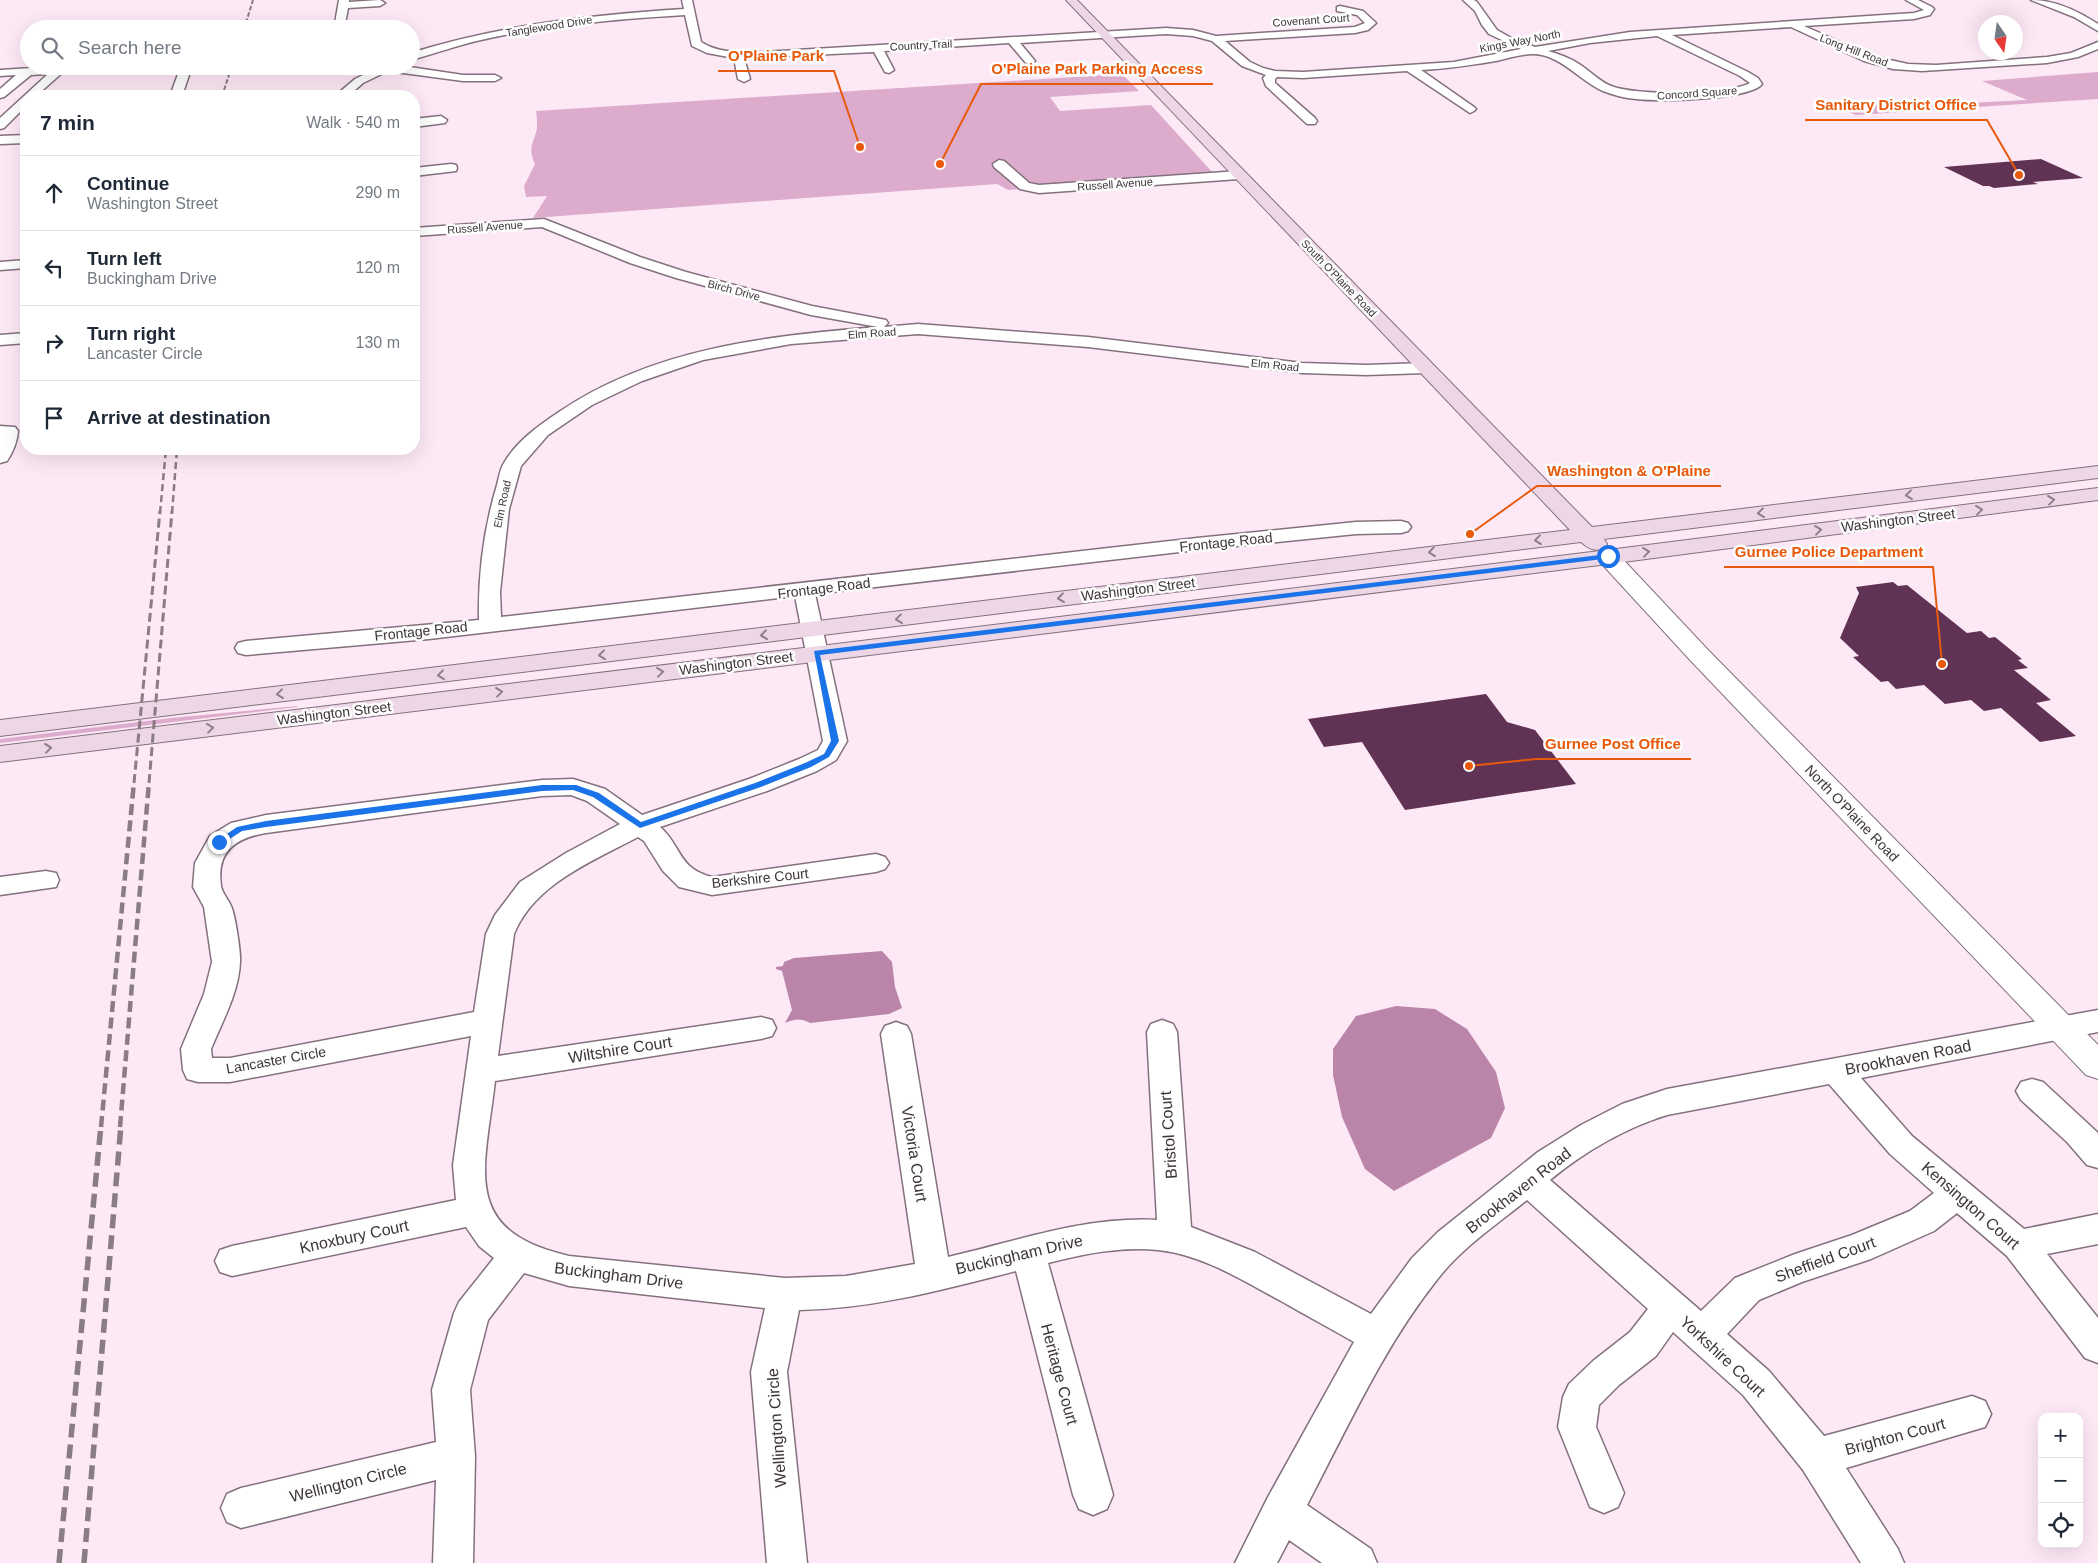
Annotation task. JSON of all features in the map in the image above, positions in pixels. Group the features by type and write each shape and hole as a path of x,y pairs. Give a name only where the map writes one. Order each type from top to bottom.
{"main road":[{"name":"South O'Plaine Road","path":"1071,0 1608,556"},
{"name":"Washington Street","path":"0,754 1586,534 2098,472"},
{"name":"Washington Street","path":"0,728 1608,556 2098,494"}],"street":[{"path":"687,0 689,12"},
{"name":"Concord Square","path":"1468,0 1482,11 1492,31 1511,42 1574,65 1604,87 1627,96 1667,96 1742,90 1759,86 1754,80 1659,33"},
{"name":"Kings Way North","path":"1104,34 1166,31 1193,33 1216,39 1246,64 1259,70 1275,74 1311,75 1411,69 1479,62 1595,39 1914,16 1927,13 1929,9 1911,0"},
{"path":"2036,0 2077,15 2098,28"},
{"path":"340,20 343,3 380,2"},
{"name":"Covenant Court","path":"1216,39 1355,30 1368,26 1371,23 1360,13 1340,9"},
{"name":"Tanglewood Drive","path":"420,55 465,41 511,31 594,18 689,12"},
{"name":"Country Trail","path":"689,12 696,44 707,50 738,54 877,48 1104,34"},
{"path":"490,22 511,31"},
{"name":"Long Hill Road","path":"1790,24 1874,60 1900,69 2046,60 2082,53 2098,45"},
{"path":"1012,40 1030,61"},
{"path":"877,48 889,70"},
{"path":"738,54 744,79"},
{"path":"1411,69 1470,109"},
{"path":"0,73 20,72"},
{"path":"420,72 463,78 495,78"},
{"path":"1275,74 1269,78 1270,84 1311,121"},
{"path":"0,95 23,75"},
{"path":"36,90 53,75"},
{"path":"178,90 184,75"},
{"path":"348,90 370,75"},
{"path":"0,125 20,106"},
{"path":"420,122 441,120"},
{"path":"0,140 20,139"},
{"name":"Russell Avenue","path":"1000,164 1025,186 1039,189 1239,175"},
{"path":"420,171 451,168"},
{"name":"Russell Avenue","path":"420,232 544,223 555,227"},
{"name":"Birch Drive","path":"555,227 635,260 721,287 811,310 918,329"},
{"path":"0,266 20,264"},
{"name":"Elm Road","path":"490,624 489,592 499,509 512,465 530,443 542,431 586,401 612,387 650,371 726,350 790,339 918,329 1088,342 1302,368 1366,370 1425,368"},
{"path":"0,340 20,338"},
{"path":"0,431 9,431 8,440 0,457"},
{"name":"Frontage Road","path":"246,648 429,632 1197,544 1356,528 1401,527"},
{"name":"North O'Plaine Road","path":"1608,556 1700,656 2098,1066"},
{"name":"Buckingham Drive","path":"804,590 835,741 827,755 808,765 758,785 640,825 575,859 543,879 525,896 505,922 500,934 480,1071 468,1178 476,1210 483,1226 494,1239 517,1255 538,1264 569,1271 785,1294 817,1295 856,1290 934,1275 1087,1238 1130,1233 1175,1237 1204,1245 1235,1258 1377,1336"},
{"name":"Lancaster Circle","path":"488,1022 230,1070 198,1070 196,1049 219,994 226,962 218,907 208,887 208,863 219,842 240,829 266,824 542,788 573,787 596,795 640,825"},
{"name":"Berkshire Court","path":"640,825 653,835 672,866 689,880 712,886 876,863"},
{"path":"0,886 46,880"},
{"name":"Brookhaven Road","path":"1255,1563 1377,1336 1424,1269 1450,1243 1549,1162 1592,1134 1633,1113 1667,1102 2098,1021"},
{"name":"Wiltshire Court","path":"480,1071 761,1028"},
{"name":"Bristol Court","path":"1162,1032 1175,1237"},
{"name":"Victoria Court","path":"896,1034 934,1275"},
{"name":"Kensington Court","path":"1836,1071 1901,1144 1956,1194 2019,1245 2098,1346"},
{"path":"2032,1091 2078,1133 2098,1155"},
{"name":"Yorkshire Court","path":"1528,1180 1756,1383 1817,1457 1884,1563"},
{"name":"Sheffield Court","path":"1701,1335 1747,1289 1794,1269 1859,1248 1922,1221 1956,1194"},
{"name":"Knoxbury Court","path":"232,1261 476,1210"},
{"path":"2019,1245 2098,1229"},
{"name":"Heritage Court","path":"1028,1252 1093,1495"},
{"path":"453,1563 456,1456 451,1390 472,1313 517,1255"},
{"name":"Wellington Circle","path":"785,1294 769,1372 787,1563"},
{"path":"1604,1493 1577,1427 1582,1397 1606,1373 1643,1344 1671,1307"},
{"name":"Brighton Court","path":"1817,1457 1972,1414"},
{"name":"Wellington Circle","path":"241,1508 456,1456"},
{"path":"1282,1511 1357,1563"}],"shaded area":[{"path":"2098,72 2098,99 1856,115 1839,108 1906,103 1929,105 2027,100 1982,81"},
{"path":"1122,74 1139,91 1050,97 1060,111 1151,105 1214,174 1008,190 997,184 533,218 547,196 526,197 524,186 535,164 531,149 537,128 536,111"},
{"path":"297,706 0,743 0,739 171,718"},
{"path":"882,951 892,962 895,987 902,1008 889,1014 810,1023 798,1020 785,1023 792,1010 782,971 776,969 776,967 783,966 784,962 794,958"},
{"path":"1396,1006 1435,1009 1467,1029 1496,1072 1505,1108 1491,1138 1394,1191 1365,1169 1342,1117 1333,1075 1333,1049 1356,1016"}],"building":[{"path":"2041,159 2083,178 2033,182 2038,184 1994,188 1983,186 1944,167"},
{"path":"1893,582 1898,586 1907,585 1967,633 1981,631 1989,638 1995,637 2022,659 2018,660 2028,668 2014,670 2051,700 2036,703 2076,736 2040,742 2001,708 1984,711 1971,700 1945,704 1924,685 1896,689 1888,681 1881,682 1853,657 1859,656 1840,638 1859,593 1856,587"},
{"path":"1486,694 1507,722 1535,730 1576,784 1405,810 1362,742 1324,747 1308,719"}],"railway":[{"path":"247,20 253,0"},
{"path":"224,90 229,75"},
{"path":"160,513 165,455"},
{"path":"172,513 177,455"},
{"path":"134,783 160,511"},
{"path":"149,783 172,511"},
{"path":"101,1127 134,782"},
{"path":"120,1127 149,782"},
{"path":"59,1563 101,1125"},
{"path":"84,1563 121,1125"}],"place":[{"name":"O'Plaine Park","path":"860,147"},
{"name":"O'Plaine Park Parking Access","path":"940,164"},
{"name":"Sanitary District Office","path":"2019,175"},
{"name":"Washington & O'Plaine","path":"1470,534"},
{"name":"Gurnee Police Department","path":"1942,664"},
{"name":"Gurnee Post Office","path":"1469,766"}],"route":[{"path":"219,842 240,829 266,824 542,788 573,787 596,795 640,825 758,785 808,765 827,755 835,741 816,653 1608,556"}]}
